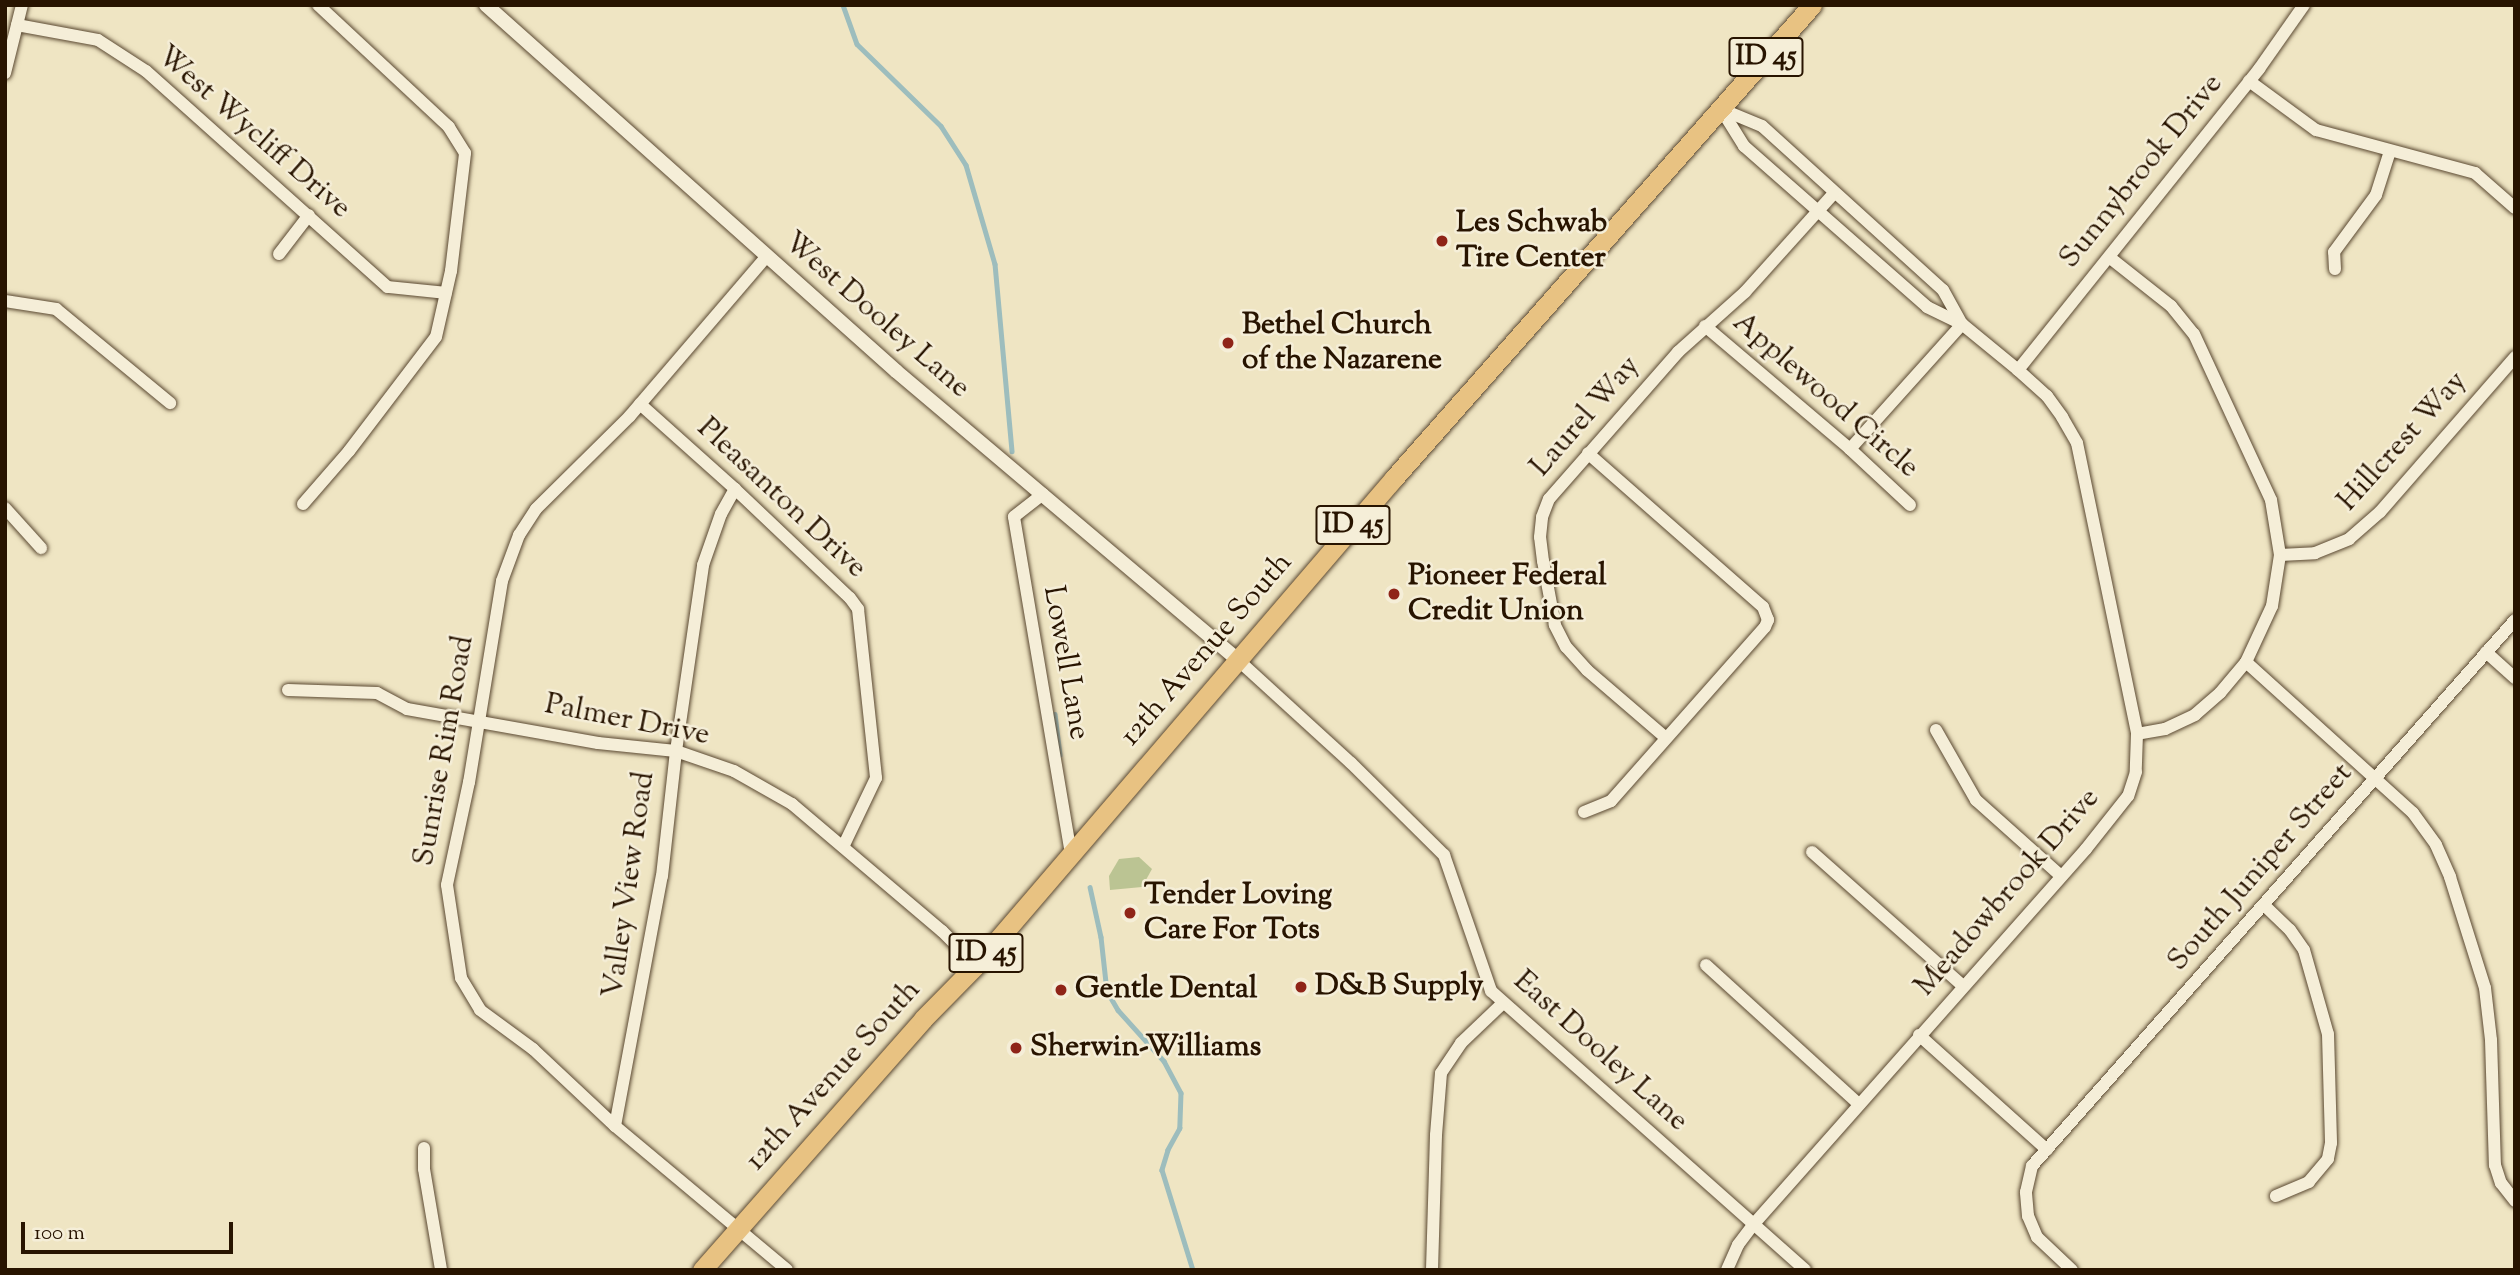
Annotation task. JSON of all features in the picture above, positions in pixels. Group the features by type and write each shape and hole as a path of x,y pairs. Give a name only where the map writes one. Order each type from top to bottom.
{"main road":[{"name":"12th Avenue South","path":"702,1270 923,1019 976,965 1237,659 1812,5"}],"street":[{"path":"5,73 22,5"},
{"path":"303,504 349,451 436,337 446,293 465,153 449,127 318,5"},
{"name":"West Dooley Lane","path":"486,5 767,256 1237,659"},
{"name":"Sunnybrook Drive","path":"2018,370 2249,81 2304,5"},
{"name":"West Wycliff Drive","path":"17,25 98,40 146,71 388,287 446,293"},
{"path":"2249,81 2316,130 2475,173 2515,208"},
{"name":"Meadowbrook Drive","path":"1721,109 1762,126 1943,290 1962,324"},
{"name":"Meadowbrook Drive","path":"1721,109 1744,146 1927,307 1962,324 2047,396 2077,443 2137,734 2136,772 2128,796 2061,876 1753,1225 1738,1245 1727,1270"},
{"path":"2335,269 2334,252 2376,195 2390,151"},
{"name":"Laurel Way","path":"1665,738 1587,670 1566,647 1555,625 1543,561 1542,517 1549,499 1678,352 1745,292 1834,193"},
{"path":"279,254 309,215"},
{"name":"Sunrise Rim Road","path":"767,256 640,404 536,509 519,535 502,581 480,719 447,884 461,978 480,1010 533,1049 615,1126 739,1227 786,1270"},
{"path":"2109,257 2171,306 2194,334 2271,500 2280,555 2272,606 2245,662 2220,692 2195,715 2165,729 2137,734"},
{"path":"5,301 56,309 170,403"},
{"path":"1850,449 1962,324"},
{"name":"Applewood Circle","path":"1705,326 1850,449 1910,505"},
{"name":"Hillcrest Way","path":"2280,555 2315,553 2349,539 2380,512 2515,357"},
{"name":"Pleasanton Drive","path":"640,404 735,489 850,598 858,609 876,778 843,847"},
{"path":"1584,813 1611,801 1765,627 1768,620 1763,607 1588,453"},
{"name":"Valley View Road","path":"615,1126 662,876 676,751 703,565 721,514 735,489"},
{"name":"Lowell Lane","path":"1043,495 1014,517 1071,854"},
{"path":"5,509 41,548"},
{"name":"South Juniper Street","path":"2072,1270 2037,1237 2028,1216 2026,1192 2032,1166 2515,620"},
{"path":"2486,652 2515,678"},
{"name":"East Dooley Lane","path":"1237,659 1352,763 1444,855 1491,991 1805,1270"},
{"path":"2245,662 2413,813 2436,845 2450,877 2485,988 2491,1040 2495,1165 2501,1183 2515,1201"},
{"name":"Palmer Drive","path":"288,690 377,693 407,709 480,719 598,743 676,751 752,779 792,804 942,931 976,965"},
{"path":"1937,730 1976,800 2061,876"},
{"path":"1812,852 1963,986"},
{"path":"2264,905 2290,930 2304,950 2328,1034 2331,1143 2328,1159 2309,1182 2276,1196"},
{"path":"1706,965 1859,1104"},
{"path":"1432,1270 1436,1135 1441,1073 1461,1043 1503,1003"},
{"path":"1919,1035 2047,1150"},
{"path":"424,1148 424,1168 441,1270"}],"green space":[{"path":"1139,857 1152,869 1142,887 1110,890 1109,876 1119,859"}],"waterway":[{"path":"843,5 857,44 941,126 966,165 995,264 1012,451"},
{"path":"1055,714 1060,755"},
{"path":"1090,887 1101,937 1107,991 1118,1010 1164,1061 1181,1093 1180,1128 1168,1150 1162,1170 1193,1270"}],"place":[{"name":"Les Schwab Tire Center","path":"1442,241"},
{"name":"Bethel Church of the Nazarene","path":"1228,343"},
{"name":"Pioneer Federal Credit Union","path":"1394,594"},
{"name":"Tender Loving Care For Tots","path":"1130,913"},
{"name":"D&B Supply","path":"1301,987"},
{"name":"Gentle Dental","path":"1061,990"},
{"name":"Sherwin-Williams","path":"1016,1048"}]}
